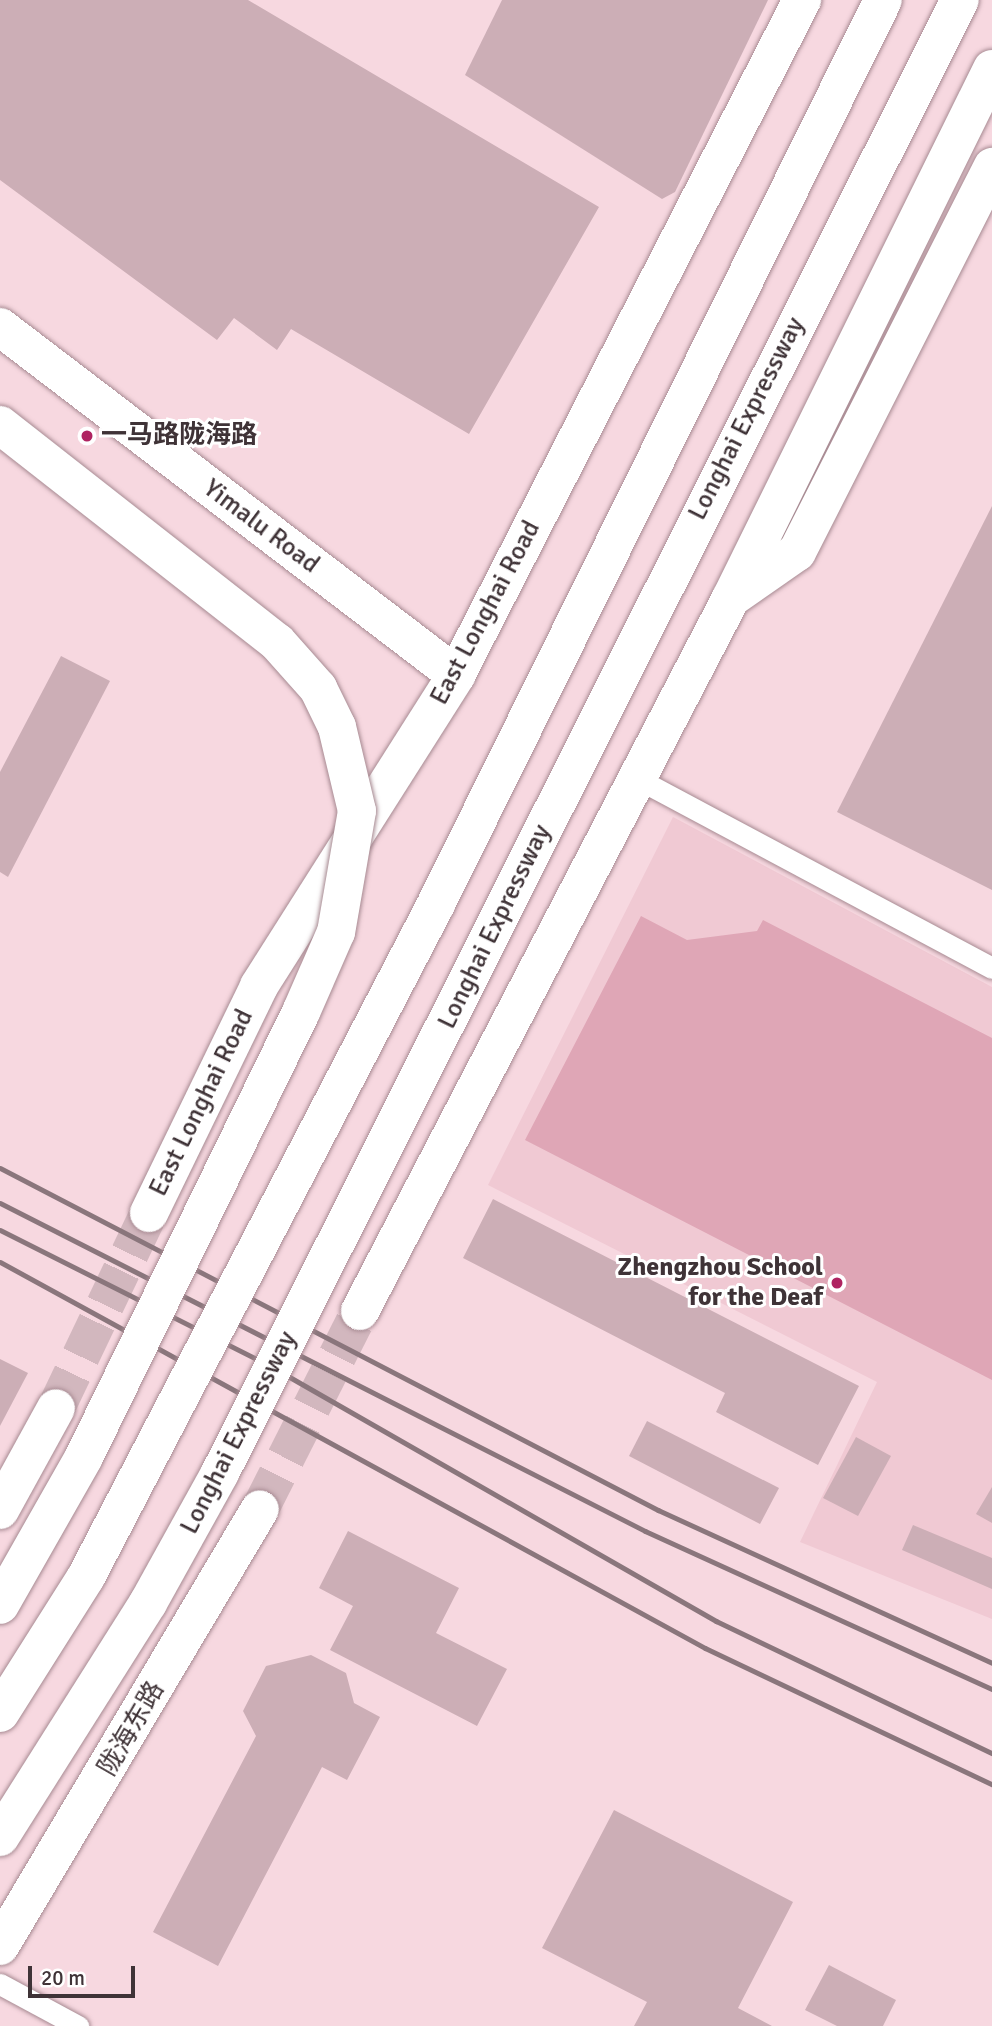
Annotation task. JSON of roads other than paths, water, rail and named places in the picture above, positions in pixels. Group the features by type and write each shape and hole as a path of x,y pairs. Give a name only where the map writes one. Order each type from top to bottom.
{"main road":[{"name":"East Longhai Road","path":"149,1213 259,986 456,675 802,0"},
{"path":"0,1713 86,1577 436,904 883,0"},
{"name":"Longhai Expressway","path":"0,1837 148,1603 220,1473 960,0"},
{"path":"360,1311 640,780 992,69"},
{"path":"732,598 797,552 992,167"},
{"name":"Yimalu Road","path":"0,327 456,675"},
{"path":"0,425 277,642 318,688 337,727 357,811 336,932 301,1012 91,1444 0,1605"},
{"path":"0,1510 56,1408"},
{"name":"陇海东路","path":"0,1946 260,1509"}],"lane":[{"path":"640,780 992,968"},
{"path":"0,1984 78,2026"}],"tunnel":[{"path":"56,1408 149,1213"},
{"path":"260,1509 360,1311"}],"railway":[{"path":"0,1168 658,1510 992,1663"},
{"path":"0,1203 645,1531 992,1689"},
{"path":"0,1230 272,1367 716,1621 992,1753"},
{"path":"0,1262 705,1648 992,1784"}],"place":[{"name":"一马路陇海路","path":"87,436"},
{"name":"Zhengzhou School for the Deaf","path":"837,1283"}]}
